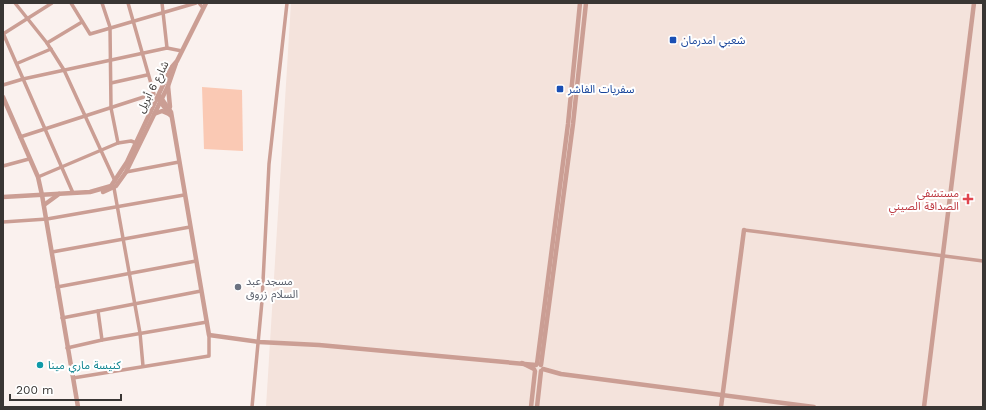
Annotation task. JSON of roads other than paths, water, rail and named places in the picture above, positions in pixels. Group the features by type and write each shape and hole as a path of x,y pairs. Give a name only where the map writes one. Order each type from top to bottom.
{"street":[{"path":"15,3 28,17 64,70 115,181 109,187 90,192"},
{"path":"52,3 3,34 18,63 73,194"},
{"path":"71,3 90,34 133,20 197,3 203,8"},
{"path":"102,3 110,27 111,108 118,143"},
{"path":"128,3 153,94 160,98 170,108"},
{"path":"162,3 167,48"},
{"path":"177,61 206,3"},
{"path":"252,407 259,342 269,164 287,3"},
{"path":"573,104 580,3"},
{"path":"531,407 538,368 586,3"},
{"path":"924,407 974,3"},
{"path":"47,43 82,22"},
{"path":"3,85 24,78 167,48 182,51"},
{"path":"18,63 51,49"},
{"name":"شارع 6 أبريل","path":"114,188 126,172 138,143 160,98 168,86 177,61"},
{"name":"شارع 6 أبريل","path":"115,181 154,114 172,68 177,61"},
{"path":"110,83 148,75"},
{"path":"73,378 209,356 209,335 184,195 170,108 168,86"},
{"path":"20,137 153,94"},
{"path":"3,97 4,104 38,177 47,220 62,318 78,407"},
{"path":"160,98 172,120"},
{"path":"154,114 162,111 170,115"},
{"path":"38,177 118,143 130,140 138,143"},
{"path":"3,166 29,159"},
{"path":"126,172 179,162"},
{"path":"3,197 103,192 114,188 140,333 143,366"},
{"path":"44,205 61,194"},
{"path":"3,222 47,220 184,195"},
{"path":"52,252 190,227"},
{"path":"721,407 744,230 983,261"},
{"path":"57,287 196,261"},
{"path":"62,318 202,291"},
{"path":"98,311 102,340"},
{"path":"68,348 102,340 207,322"},
{"path":"209,335 259,342 319,345 520,362 561,374 814,407"},
{"path":"537,407 538,368"}],"place":[{"name":"شعبي امدرمان","path":"673,40"},
{"name":"سفريات الفاشر","path":"560,89"},
{"name":"مستشفى الصداقة الصيني","path":"968,199"},
{"name":"مسجد عبد السلام زروق","path":"238,287"},
{"name":"كنيسة ماري مينا","path":"40,365"}]}
